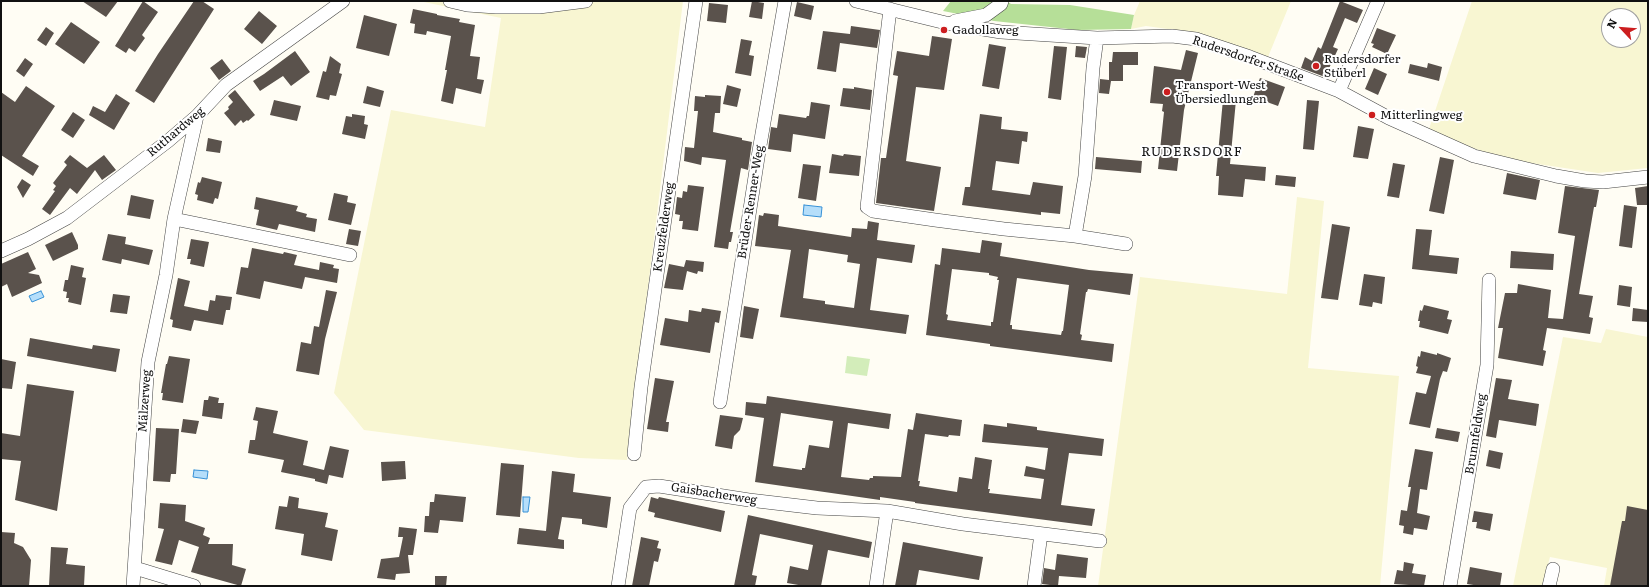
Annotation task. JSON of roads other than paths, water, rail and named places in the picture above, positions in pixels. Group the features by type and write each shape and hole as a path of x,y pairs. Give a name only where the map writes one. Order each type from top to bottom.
{"street":[{"name":"Ruthardweg","path":"1,251 28,239 67,218 124,175 197,116 226,85 343,1"},
{"path":"450,1 496,7 532,7 586,1"},
{"name":"Kreuzfelderweg","path":"634,454 641,387 696,1"},
{"name":"Brüder-Renner-Weg","path":"720,402 758,159 785,1"},
{"name":"Rudersdorfer Straße","path":"856,1 946,23 1001,32 1097,38 1152,35 1196,39 1340,92 1389,118 1474,156 1556,176 1585,180 1604,182 1648,177"},
{"path":"946,23 986,15 1001,4 1002,1"},
{"path":"1340,92 1378,1"},
{"path":"890,9 867,205 868,208 873,211 935,220 1075,236 1126,244"},
{"path":"1075,236 1084,176 1097,38"},
{"name":"Mälzerweg","path":"133,586 147,374 152,341 166,275 174,219 197,116"},
{"path":"174,219 350,255"},
{"name":"Brunnfeldweg","path":"1450,586 1487,365 1489,280"},
{"name":"Gaisbacherweg","path":"618,586 630,508 646,487 659,486 749,500 817,508 887,511 963,524 1100,541"},
{"path":"876,586 887,511"},
{"path":"1034,586 1041,534"},
{"path":"135,568 194,586"},
{"path":"1549,586 1553,569"}],"water":[{"path":"804,205 822,207 821,217 803,215"},
{"path":"41,291 44,297 32,302 29,296"},
{"path":"194,470 208,471 207,479 193,477"},
{"path":"523,497 530,497 528,512 523,512"}],"place":[{"name":"Gadollaweg","path":"944,30"},
{"name":"Rudersdorfer Stüberl","path":"1316,66"},
{"name":"Transport-West Übersiedlungen","path":"1167,92"},
{"name":"Mitterlingweg","path":"1372,115"}],"district":[{"name":"RUDERSDORF","path":"1192,152"}]}
